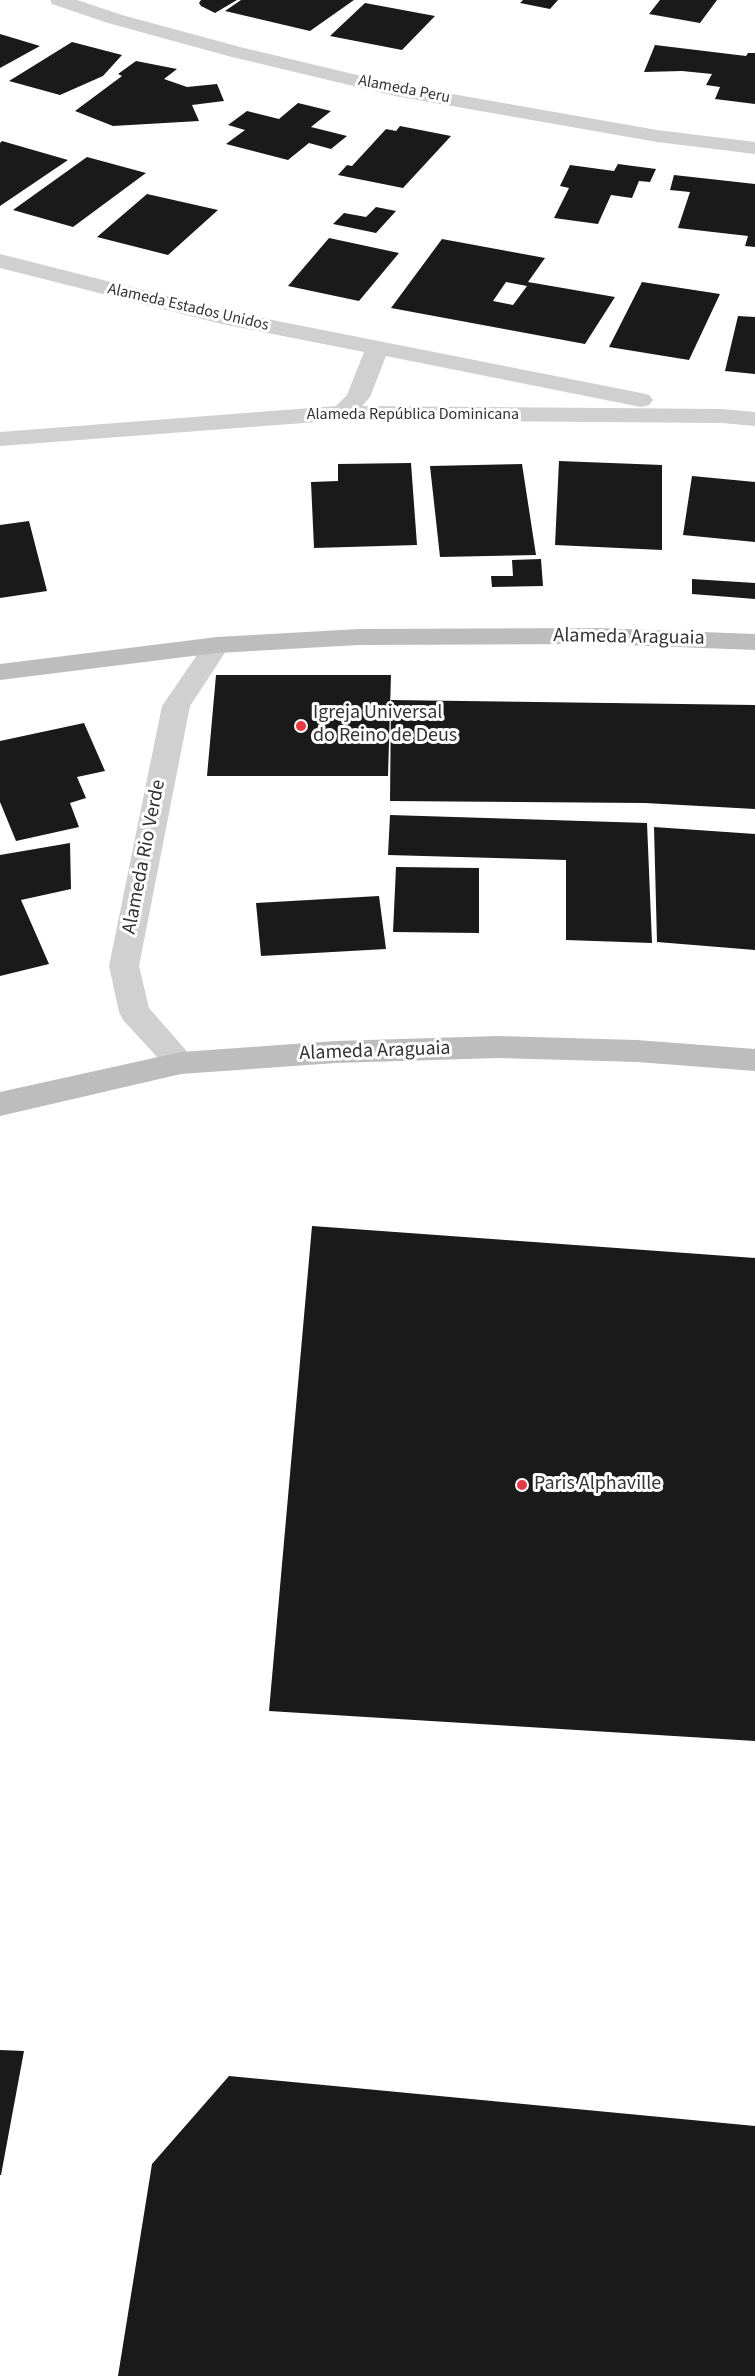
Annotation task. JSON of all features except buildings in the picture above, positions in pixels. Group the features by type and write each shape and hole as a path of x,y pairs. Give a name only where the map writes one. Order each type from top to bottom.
{"main road":[{"name":"Alameda Araguaia","path":"0,672 217,645 359,637 573,636 755,642"},
{"name":"Alameda Araguaia","path":"0,1104 181,1063 336,1052 498,1047 637,1051 755,1060"}],"street":[{"name":"Alameda Peru","path":"59,0 115,19 235,52 394,90 657,136 755,148"},
{"name":"Alameda Estados Unidos","path":"0,261 222,317 722,416"},
{"path":"344,413 358,396 377,349"},
{"name":"Alameda República Dominicana","path":"0,439 344,413 722,416 755,419"},
{"name":"Alameda Rio Verde","path":"181,1063 134,1012 124,966 176,706 217,645"}],"place":[{"name":"Igreja Universal do Reino de Deus","path":"301,726"},
{"name":"Paris Alphaville","path":"522,1485"}]}
